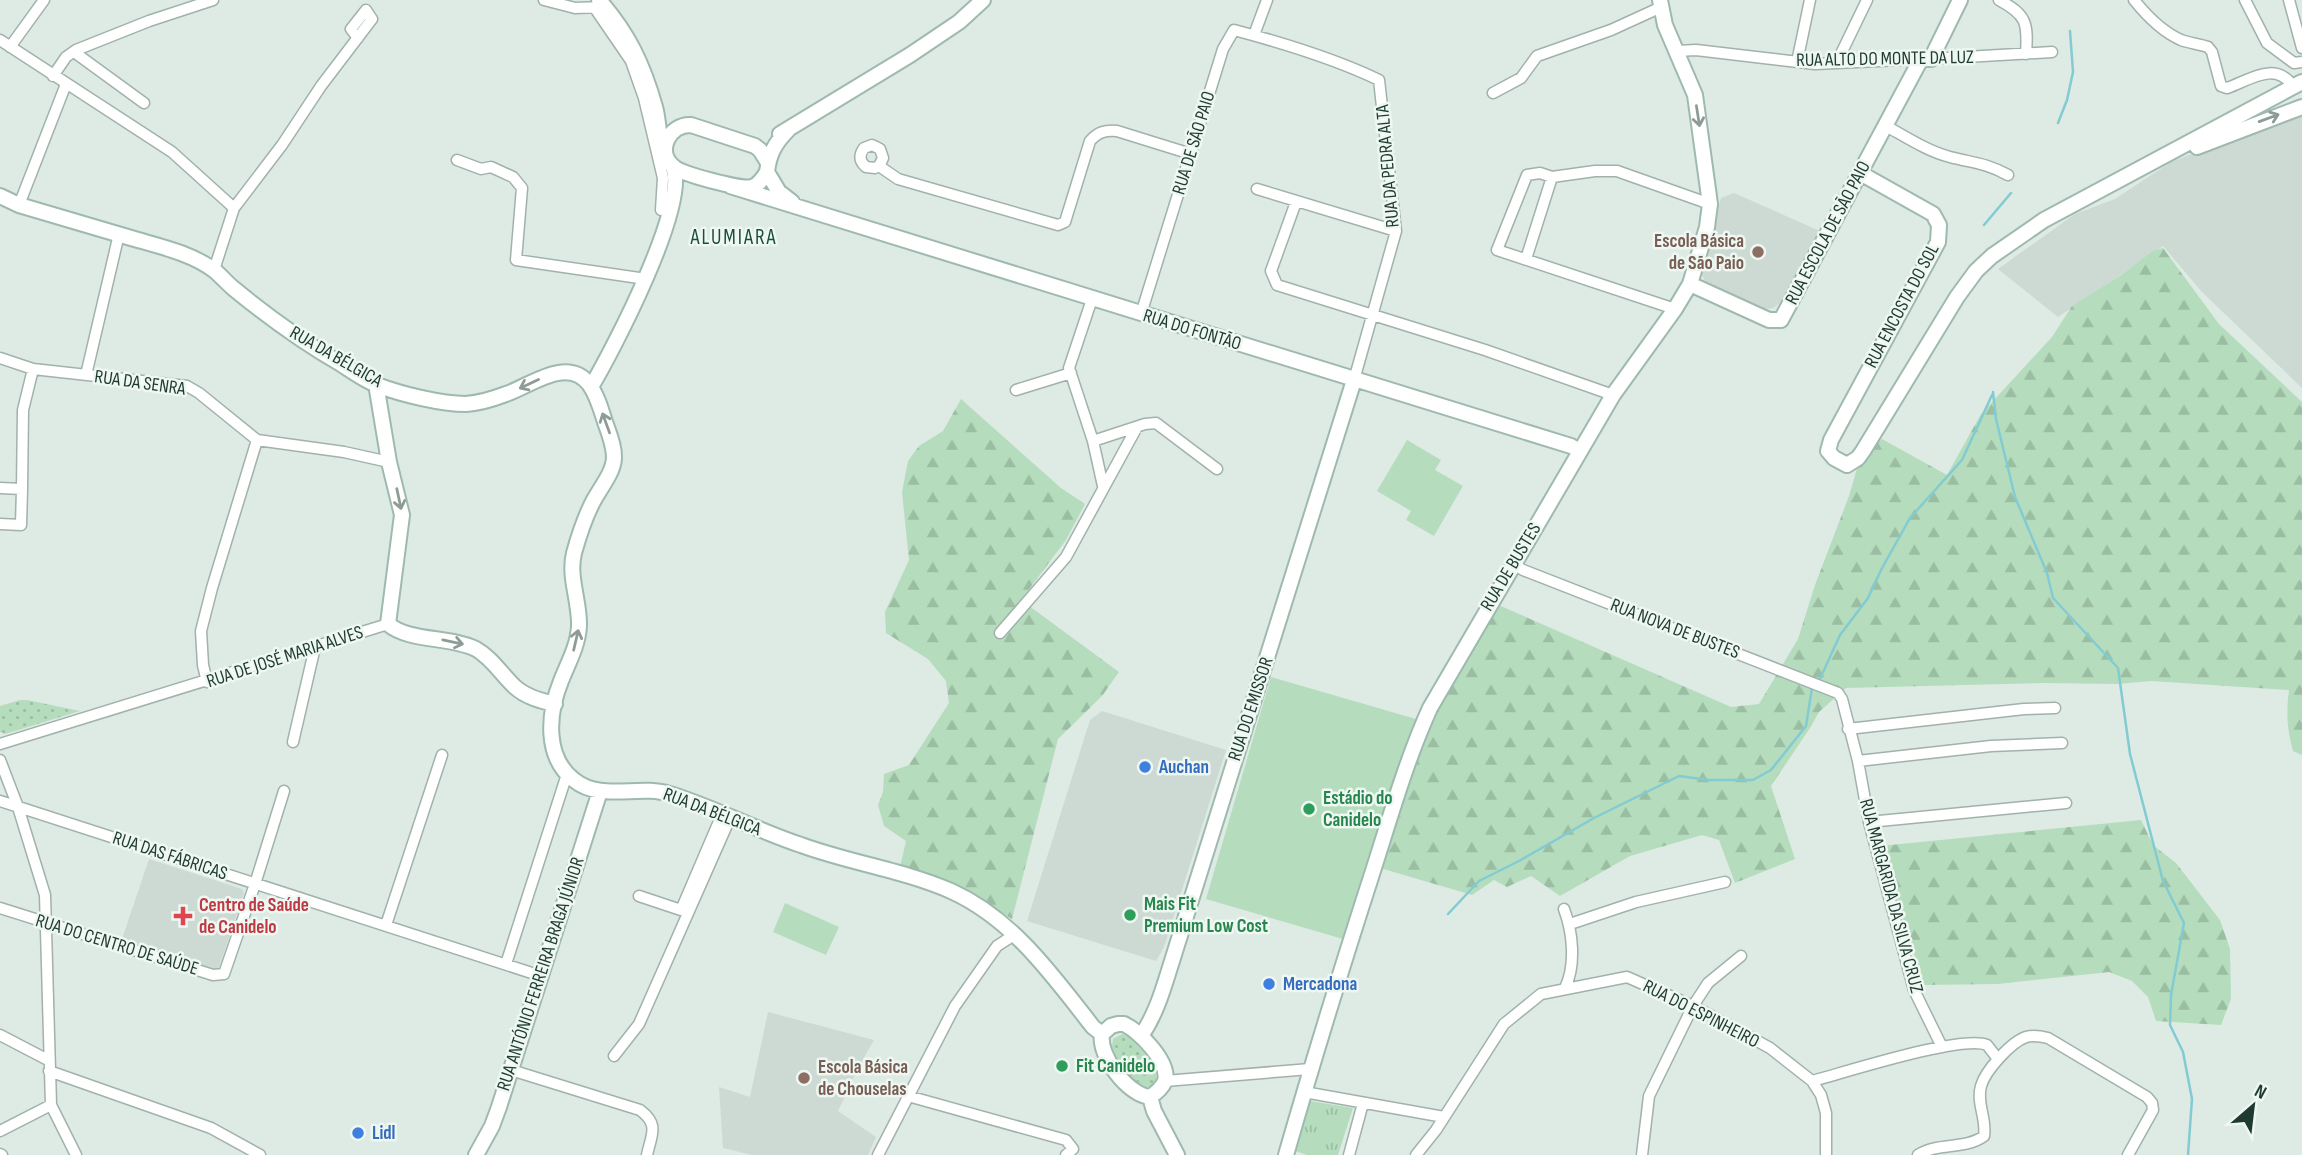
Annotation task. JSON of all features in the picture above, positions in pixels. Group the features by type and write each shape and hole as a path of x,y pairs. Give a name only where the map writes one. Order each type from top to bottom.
{"main road":[{"path":"655,109 665,117 755,146 762,145 920,49 959,22 983,0"},
{"name":"RUA ESCOLA DE SÃO PAIO","path":"1690,284 1769,320 1781,320 1886,126 1960,0"},
{"name":"RUA DE BUSTES","path":"1286,1155 1310,1069 1415,741 1439,691 1613,395 1690,284 1707,227 1710,204 1695,95 1656,3"},
{"path":"567,774 558,763 551,742 560,683 578,638 579,616 572,566 594,499 608,481 614,454 614,445 591,387 646,279 675,194 676,175 661,147 655,109 637,55 625,32 599,5"},
{"path":"2137,171 2298,84"},
{"path":"2137,171 2302,107"},
{"path":"670,162 666,144 668,136 678,126 691,125"},
{"path":"730,186 749,188 757,184 778,142 788,130"},
{"name":"RUA DO FONTÃO","path":"755,146 760,150 779,192 803,208"},
{"name":"RUA DO FONTÃO","path":"670,162 703,178 1580,451"},
{"name":"RUA ENCOSTA DO SOL","path":"1860,173 1933,214 1939,225 1938,242 1831,440 1828,451 1847,465 1863,451 1957,297 1983,263 2030,228 2137,171"},
{"path":"675,194 703,178"},
{"name":"RUA DA BÉLGICA","path":"0,197 198,261 214,270 230,286 304,343 376,384 465,404 483,402 509,393 550,374 579,377 591,387"},
{"name":"RUA DO EMISSOR","path":"1141,1035 1157,1005 1172,961 1354,380"},
{"path":"376,384 389,462 402,515 388,624"},
{"name":"RUA DE JOSÉ MARIA ALVES","path":"388,624 394,629 477,650 528,696 555,704"},
{"name":"RUA DA BÉLGICA","path":"567,774 585,787 600,791 651,789 666,792 802,846 906,875 950,891 992,915 1042,962 1101,1034 1101,1048 1125,1083 1136,1094 1150,1097"},
{"name":"RUA ANTÓNIO FERREIRA BRAGA JÚNIOR","path":"476,1155 492,1126 600,791"},
{"path":"1101,1034 1111,1026 1124,1024 1141,1035 1161,1061 1165,1081 1159,1091 1150,1097 1154,1111 1177,1155"}],"street":[{"path":"10,47 44,0"},
{"path":"53,76 66,57 74,52 149,21 213,0"},
{"path":"544,0 575,8 599,5 631,61 644,98 663,178 662,210"},
{"path":"1254,35 1267,0"},
{"path":"1797,62 1810,0"},
{"path":"1837,62 1867,0"},
{"path":"1999,0 2018,11 2027,32 2026,54"},
{"path":"2134,0 2144,12 2173,35 2208,47 2212,52 2221,86 2227,88 2262,72 2298,84"},
{"path":"2245,0 2267,43 2294,63 2302,62"},
{"path":"2289,0 2302,48"},
{"path":"1493,93 1509,87 1521,78 1537,56 1612,30 1656,3"},
{"name":"RUA DE SÃO PAIO","path":"1141,314 1223,49 1234,30 1254,35"},
{"name":"RUA DA PEDRA ALTA","path":"1254,35 1318,55 1379,80 1396,231 1354,380"},
{"path":"214,270 234,208 358,38"},
{"path":"0,40 172,152 234,208"},
{"name":"RUA ALTO DO MONTE DA LUZ","path":"1677,51 1696,50 1815,64 2052,52"},
{"path":"74,52 144,103"},
{"path":"19,205 66,84"},
{"path":"1886,126 1931,150 1989,165 2008,175"},
{"path":"879,166 898,179 1058,225 1065,222 1090,141 1098,133 1117,131 1191,153"},
{"path":"457,160 481,169 491,167 513,177 522,188 516,260 646,279"},
{"path":"1675,309 1496,250 1527,174 1540,173 1552,177 1617,171 1710,204"},
{"path":"1526,260 1552,177"},
{"path":"1257,189 1396,231"},
{"path":"1296,202 1271,271 1277,285 1485,350 1613,395"},
{"path":"86,375 119,234"},
{"path":"1092,299 1069,368 1093,441 1103,486"},
{"name":"RUA DA SENRA","path":"0,358 33,369 187,386 257,440"},
{"path":"0,524 21,525 23,410 33,369"},
{"path":"1016,390 1071,373"},
{"path":"1093,441 1156,423 1217,469"},
{"path":"1000,634 1066,557 1137,427"},
{"path":"207,682 201,631 257,440 344,452 389,462"},
{"path":"0,488 22,489"},
{"name":"RUA NOVA DE BUSTES","path":"1513,564 1838,693"},
{"name":"RUA DE JOSÉ MARIA ALVES","path":"0,744 388,624"},
{"path":"293,741 315,647"},
{"name":"RUA MARGARIDA DA SILVA CRUZ","path":"1838,693 1842,699 1858,761 1869,822 1914,990 1942,1047"},
{"path":"1848,729 2024,709 2055,708"},
{"path":"1858,761 1992,746 2062,743"},
{"path":"386,925 442,755"},
{"path":"0,760 18,807 45,895 51,1105 76,1155"},
{"path":"506,964 567,774"},
{"path":"256,884 284,791"},
{"name":"RUA DAS FÁBRICAS","path":"0,801 541,976"},
{"path":"1869,822 2066,803"},
{"path":"639,896 681,910 727,814"},
{"path":"614,1056 639,1024 727,814"},
{"path":"1570,924 1636,902 1725,882"},
{"name":"RUA DO CENTRO DE SAÚDE","path":"0,908 213,975 224,974 256,884"},
{"path":"1564,909 1570,924 1572,974 1565,988"},
{"path":"878,1155 955,1006 997,946 1014,935"},
{"path":"1642,1155 1649,1096 1693,1006 1708,983 1741,956"},
{"name":"RUA DO ESPINHEIRO","path":"1416,1155 1504,1024 1541,995 1627,977 1693,1006 1770,1048 1812,1081 1821,1095 1826,1113 1826,1155"},
{"path":"0,1035 48,1060"},
{"path":"1918,1155 1937,1147 1977,1141 1984,1136 1981,1085 1998,1059 2023,1038 2040,1036 2048,1038 2147,1097 2152,1103 2153,1110 2128,1155"},
{"path":"1812,1081 1942,1047 1982,1043 1992,1049 1998,1059"},
{"path":"1165,1081 1310,1069"},
{"path":"511,1070 640,1111 650,1117 654,1128 647,1155"},
{"path":"49,1071 211,1128 260,1155"},
{"path":"1304,1092 1444,1117"},
{"path":"908,1096 1066,1140 1073,1149 1066,1155"},
{"path":"1349,1155 1363,1103"},
{"path":"0,1131 51,1105"}],"shaded area":[{"path":"2302,111 2302,388 2202,292 2163,246 2058,317 1998,269 2075,214 2115,199 2171,162"},
{"name":"Escola Básica de São Paio","path":"1734,193 1820,231 1780,303 1773,308 1764,309 1705,281 1701,273 1721,198"},
{"path":"1102,711 1226,750 1164,947 1156,961 1027,921 1090,720"},
{"name":"Centro de Saúde de Canidelo","path":"149,859 242,889 244,893 218,970 122,939"},
{"name":"Escola Básica de Chouselas","path":"768,1012 874,1040 838,1111 876,1137 868,1155 752,1155 723,1148 719,1087 750,1097"}],"green space":[{"path":"2163,248 2219,324 2302,402 2302,755 2293,751 2289,735 2289,690 2151,681 2117,684 1846,688 1819,712 1771,786 1795,859 1735,883 1719,840 1702,835 1630,856 1560,896 1531,876 1507,887 1494,880 1472,895 1380,868 1423,722 1494,603 1731,707 1759,704 1798,639 1860,458 1882,439 1947,475 1981,414 2052,337 2072,306 2153,251"},
{"path":"961,399 1061,488 1085,504 1066,540 1021,600 1119,672 1102,696 1058,739 1012,919 978,898 900,867 906,841 884,826 878,805 883,792 884,774 909,765 949,703 946,681 928,659 886,633 885,612 909,560 902,492 908,461 919,446 943,431"},
{"path":"1407,440 1441,460 1435,470 1463,486 1434,536 1406,520 1411,511 1377,491"},
{"name":"Estádio do Canidelo","path":"1271,677 1416,719 1343,939 1206,899"},
{"path":"20,700 80,711 5,734 0,732 0,706"},
{"path":"2141,820 2153,845 2176,863 2220,920 2230,949 2231,999 2221,1025 2156,1021 2148,997 2132,981 2109,972 1998,984 1924,985 1880,846"},
{"path":"785,903 839,927 826,955 773,932"},
{"path":"1122,1034 1137,1045 1152,1064 1156,1081 1152,1086 1143,1088 1134,1084 1111,1052 1113,1039"},
{"path":"1310,1101 1353,1108 1338,1155 1307,1155 1295,1151"}],"waterway":[{"path":"2058,123 2067,100 2073,72 2070,31"},
{"path":"1984,225 2011,193"},
{"path":"1993,392 1996,419 2015,497 2047,573 2053,598 2118,668 2130,754 2163,881 2184,923 2171,995 2170,1025 2183,1052 2192,1099 2188,1155"},
{"path":"1819,681 1840,635 1868,598 1910,518 1962,460 1992,395"},
{"path":"1448,914 1479,881 1594,818 1679,776 1708,780 1753,780 1771,770 1806,726 1812,688"}],"place":[{"name":"Escola Básica de São Paio","path":"1758,252"},
{"name":"Auchan","path":"1145,767"},
{"name":"Estádio do Canidelo","path":"1309,809"},
{"name":"Mais Fit Premium Low Cost","path":"1130,915"},
{"name":"Centro de Saúde de Canidelo","path":"183,916"},
{"name":"Mercadona","path":"1269,984"},
{"name":"Fit Canidelo","path":"1062,1066"},
{"name":"Escola Básica de Chouselas","path":"804,1078"},
{"name":"Lidl","path":"358,1133"}],"district":[{"name":"ALUMIARA","path":"734,237"}]}
